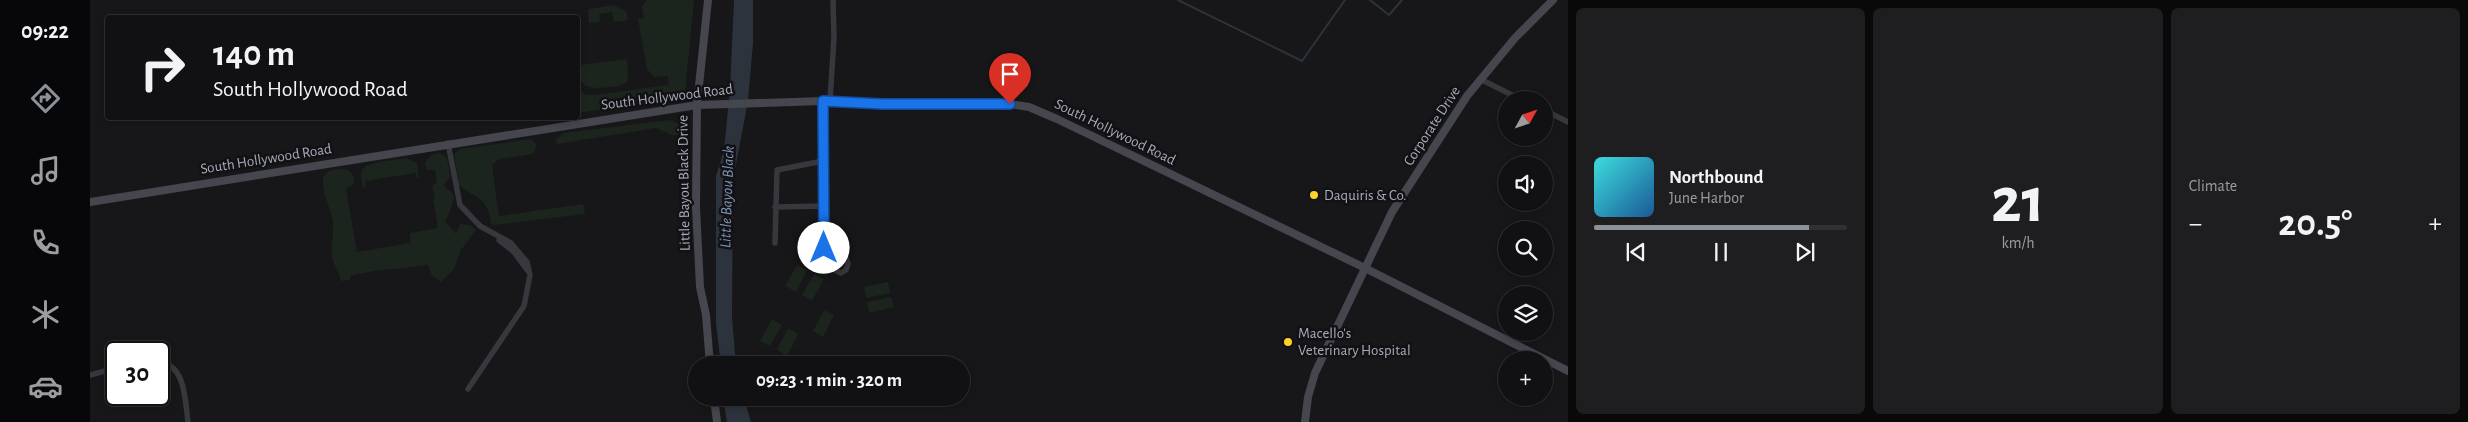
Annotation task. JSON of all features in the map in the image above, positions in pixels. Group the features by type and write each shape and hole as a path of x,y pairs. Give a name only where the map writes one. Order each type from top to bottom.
{"main road":[{"name":"Little Bayou Black Drive","path":"708,0 697,104 696,207 700,287 706,315 709,356"},
{"name":"Corporate Drive","path":"1305,422 1308,397 1315,373 1392,212 1480,79 1515,38 1552,0"},
{"name":"South Hollywood Road","path":"90,203 448,143 697,104 827,101 874,104 1010,104 1029,107 1066,123 1365,268 1568,371"},
{"path":"715,406 718,422"}],"street":[{"path":"824,238 832,241 845,254 848,263 846,270 841,273 832,269 824,248 823,160 834,37 833,0"},
{"path":"1480,79 1504,91"},
{"path":"1553,114 1568,122"},
{"path":"448,143 460,205 468,215 514,252 530,276 524,306 468,389"},
{"path":"775,243 777,170 823,160"},
{"path":"775,207 824,206"},
{"path":"170,366 175,369 182,381 188,422"},
{"path":"90,375 105,371"}],"shaded area":[{"path":"647,0 694,0 685,93 674,98 580,113 580,90 586,95 594,95 669,85 668,76 654,77 647,69 638,18 644,19 642,7"},
{"path":"614,5 626,11 628,20 614,22 612,12 599,14 600,22 589,23 588,9"},
{"path":"627,59 628,80 622,85 600,88 586,86 580,78 580,65"},
{"path":"670,120 681,125 682,135 671,135 656,128 558,144 555,141 563,133"},
{"path":"531,139 537,145 533,154 499,159 492,165 499,216 583,204 585,214 491,224 484,203 459,185 454,154 460,149"},
{"path":"439,153 447,158 450,177 444,185 454,196 445,221 456,234 460,224 470,225 476,230 461,250 454,269 441,282 432,276 428,265 369,272 350,276 350,280 341,281 332,256 333,221 324,190 324,176 335,169 345,169 354,178 354,184 346,189 357,252 410,243 410,233 438,228 432,186 437,182 435,170 427,170 425,163 431,155"},
{"path":"406,158 417,163 419,178 417,178 416,173 365,181 365,187 363,188 361,172 363,168 374,163"},
{"path":"797,265 807,270 796,292 785,286"},
{"path":"814,274 824,279 812,301 802,295"},
{"path":"888,282 890,293 866,298 864,287"},
{"path":"891,297 894,307 869,313 867,302"},
{"path":"824,310 834,315 823,337 813,331"},
{"path":"772,319 782,325 770,346 760,341"},
{"path":"788,328 798,334 787,356 777,350"}],"water":[{"name":"Little Bayou Black","path":"734,0 753,0 753,43 748,101 733,180 732,318 735,356 720,356 716,324 716,176 724,150 730,89"},
{"path":"724,406 746,406 751,422 727,422"}],"waterway":[{"path":"1178,0 1302,61 1345,0"},
{"path":"1370,0 1389,15 1402,0"}],"place":[{"name":"Daquiris & Co.","path":"1314,195"},
{"name":"Macello's Veterinary Hospital","path":"1288,342"}],"route":[{"path":"824,248 823,101 883,104 1010,104"}]}
